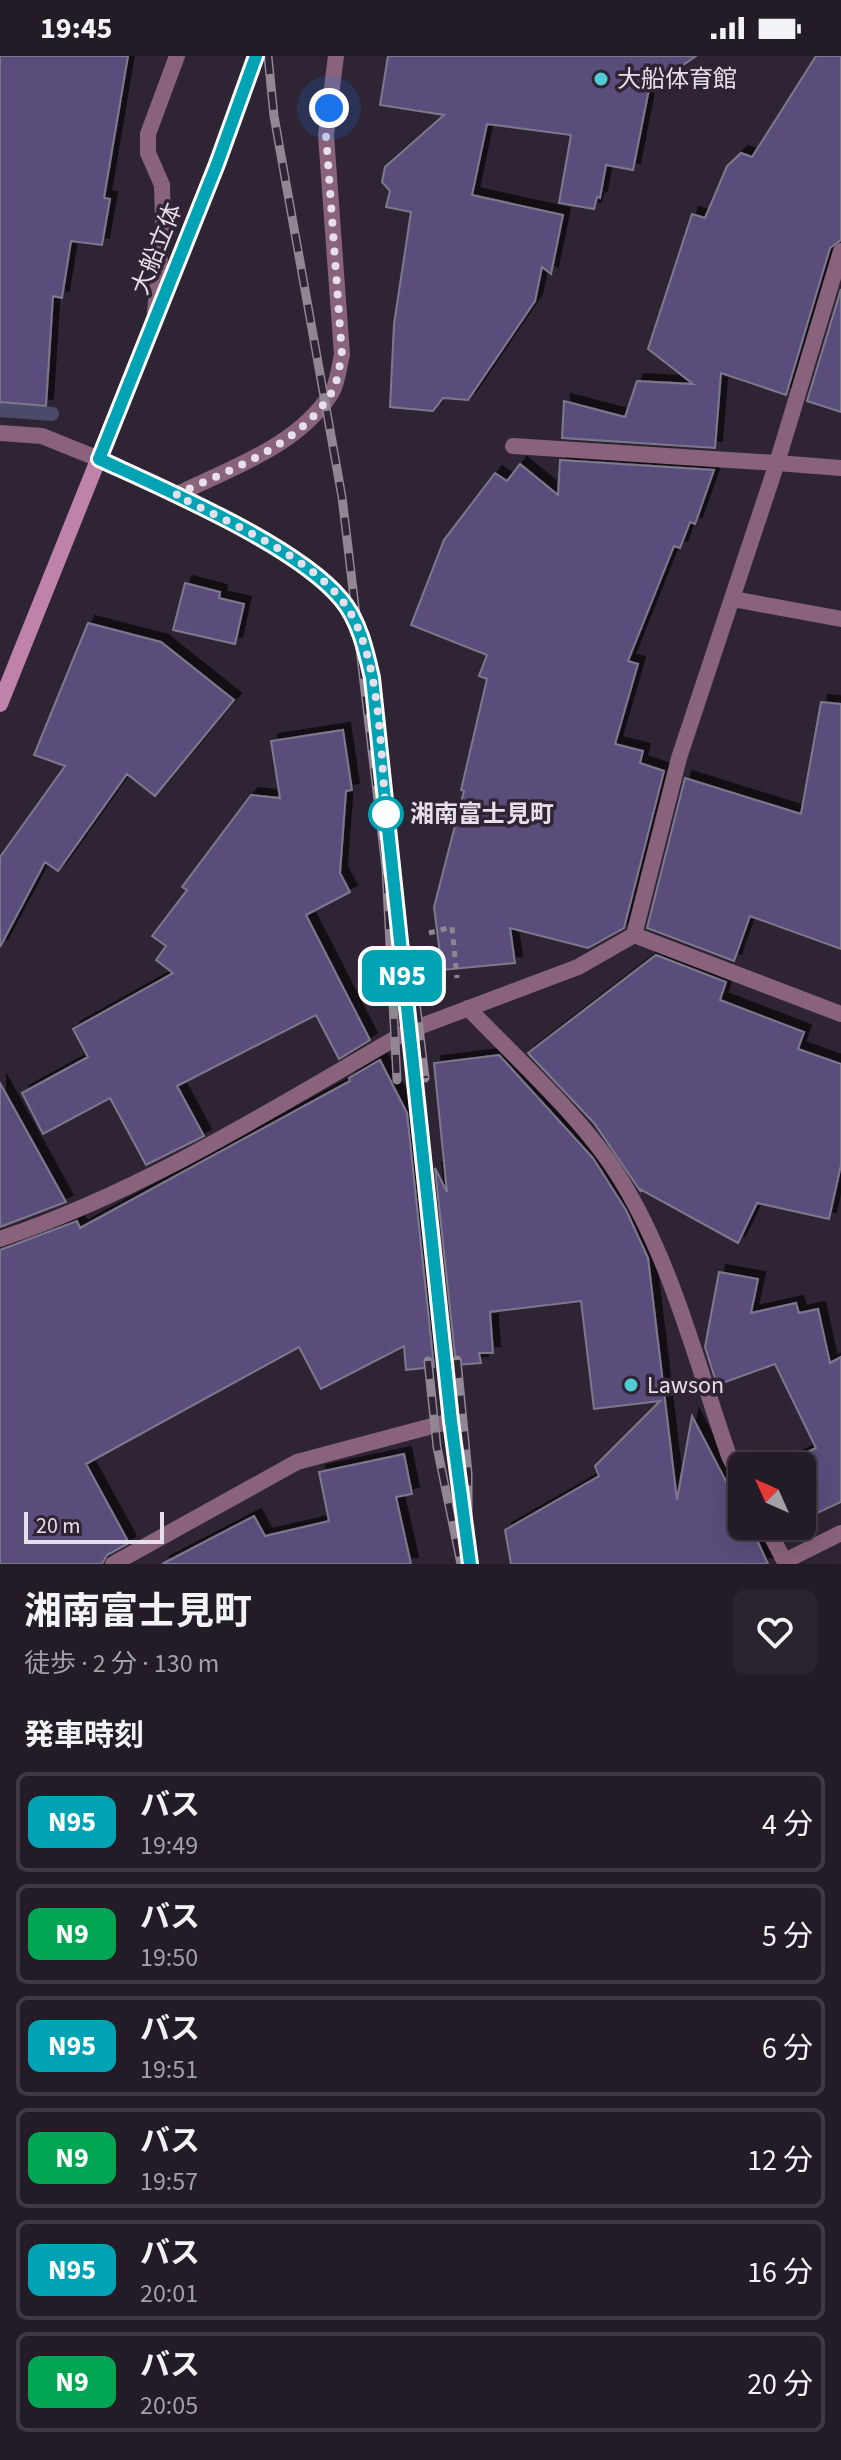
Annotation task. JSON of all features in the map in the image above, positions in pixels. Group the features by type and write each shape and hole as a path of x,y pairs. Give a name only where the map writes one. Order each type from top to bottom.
{"street":[{"path":"155,319 163,223 162,185 148,153 148,134 177,56"},
{"name":"大船立体","path":"0,704 155,319 256,56"},
{"path":"176,495 272,448 306,424 334,390 342,355 326,135 336,56"},
{"path":"0,1239 73,1214 249,1122 408,1031 578,967 634,935 679,758 777,463 841,251"},
{"path":"0,433 42,436 176,495 316,576 342,600 364,643 372,678 451,1421 470,1564"},
{"path":"513,446 841,468"},
{"path":"733,599 841,619"},
{"path":"634,935 841,1014"},
{"path":"468,1008 586,1135 627,1191 663,1268 728,1453"},
{"path":"113,1564 297,1462 451,1421"},
{"path":"773,1540 785,1562 841,1533"}],"building":[{"path":"0,56 128,56 104,198 110,199 102,245 71,241 62,298 53,296 46,406 0,402"},
{"path":"388,56 696,56 649,89 633,170 606,165 600,198 597,197 594,209 559,203 571,135 487,124 472,195 563,215 551,274 542,267 535,301 468,400 443,398 433,411 390,407 394,324 411,212 386,207 390,191 382,182 385,167 444,115 380,105"},
{"path":"816,56 841,56 841,240 830,248 786,395 721,373 715,448 562,438 564,401 625,417 637,381 693,384 648,349 692,214 705,218 727,166 741,153 752,157"},
{"path":"841,289 841,412 807,401"},
{"path":"560,460 714,470 695,524 690,522 680,548 674,546 628,661 638,664 615,744 643,751 640,763 664,771 624,928 588,948 510,928 515,963 442,970 434,907 464,791 461,790 487,679 479,676 487,655 411,625 444,540 495,473 507,481 520,464 558,495"},
{"path":"185,583 220,592 219,598 244,604 235,644 173,630"},
{"path":"88,623 161,642 234,700 155,796 127,774 58,871 45,862 0,947 0,857 65,766 34,755"},
{"path":"821,702 841,704 841,949 750,916 734,961 647,928 685,778 801,814"},
{"path":"343,730 352,790 346,791 340,873 350,892 306,915 370,1040 339,1059 316,1015 177,1086 204,1136 146,1165 110,1098 43,1134 22,1093 88,1057 73,1029 173,973 156,960 166,946 152,936 187,890 182,887 251,795 280,798 271,741"},
{"path":"656,955 726,982 720,1000 804,1032 798,1049 841,1064 841,1165 829,1219 757,1203 738,1243 640,1189 641,1192 594,1123 528,1053"},
{"path":"499,1055 593,1158 626,1210 648,1258 677,1500 692,1416 728,1485 728,1540 757,1540 768,1564 511,1564 505,1530 599,1476 595,1466 660,1401 594,1409 581,1301 490,1312 493,1353 479,1353 481,1363 456,1365 435,1168 447,1192 434,1063"},
{"path":"380,1060 407,1113 434,1367 406,1370 404,1346 321,1389 299,1347 86,1464 129,1543 107,1555 102,1564 0,1564 0,1250 77,1221 80,1228 350,1081 349,1078"},
{"path":"0,1083 66,1202 0,1227"},
{"path":"719,1272 758,1279 751,1313 796,1303 799,1313 818,1309 830,1363 841,1357 841,1502 816,1514 816,1452 808,1452 816,1448 775,1364 717,1385 705,1347"},
{"path":"404,1454 412,1494 396,1497 411,1564 162,1564 254,1516 265,1536 329,1521 319,1472"}],"waterway":[{"path":"0,410 52,414"}],"railway":[{"path":"268,56 274,116 342,497 386,868 397,1080"},
{"path":"394,899 414,985 425,1078"},
{"path":"457,1360 468,1473 468,1564"},
{"path":"428,1361 437,1447 461,1564"}],"bus line":[{"name":"N95","path":"256,56 217,164 99,459 230,524 316,576 342,600 364,643 372,678 451,1421 470,1564"}],"place":[{"name":"大船体育館","path":"601,79"},
{"name":"湘南富士見町","path":"386,814"},
{"name":"Lawson","path":"631,1385"}],"route":[{"path":"329,108 326,135 342,355 334,390 306,424 272,448 176,495 285,556 316,576 342,600 364,643 372,678 387,825 386,814"}]}
